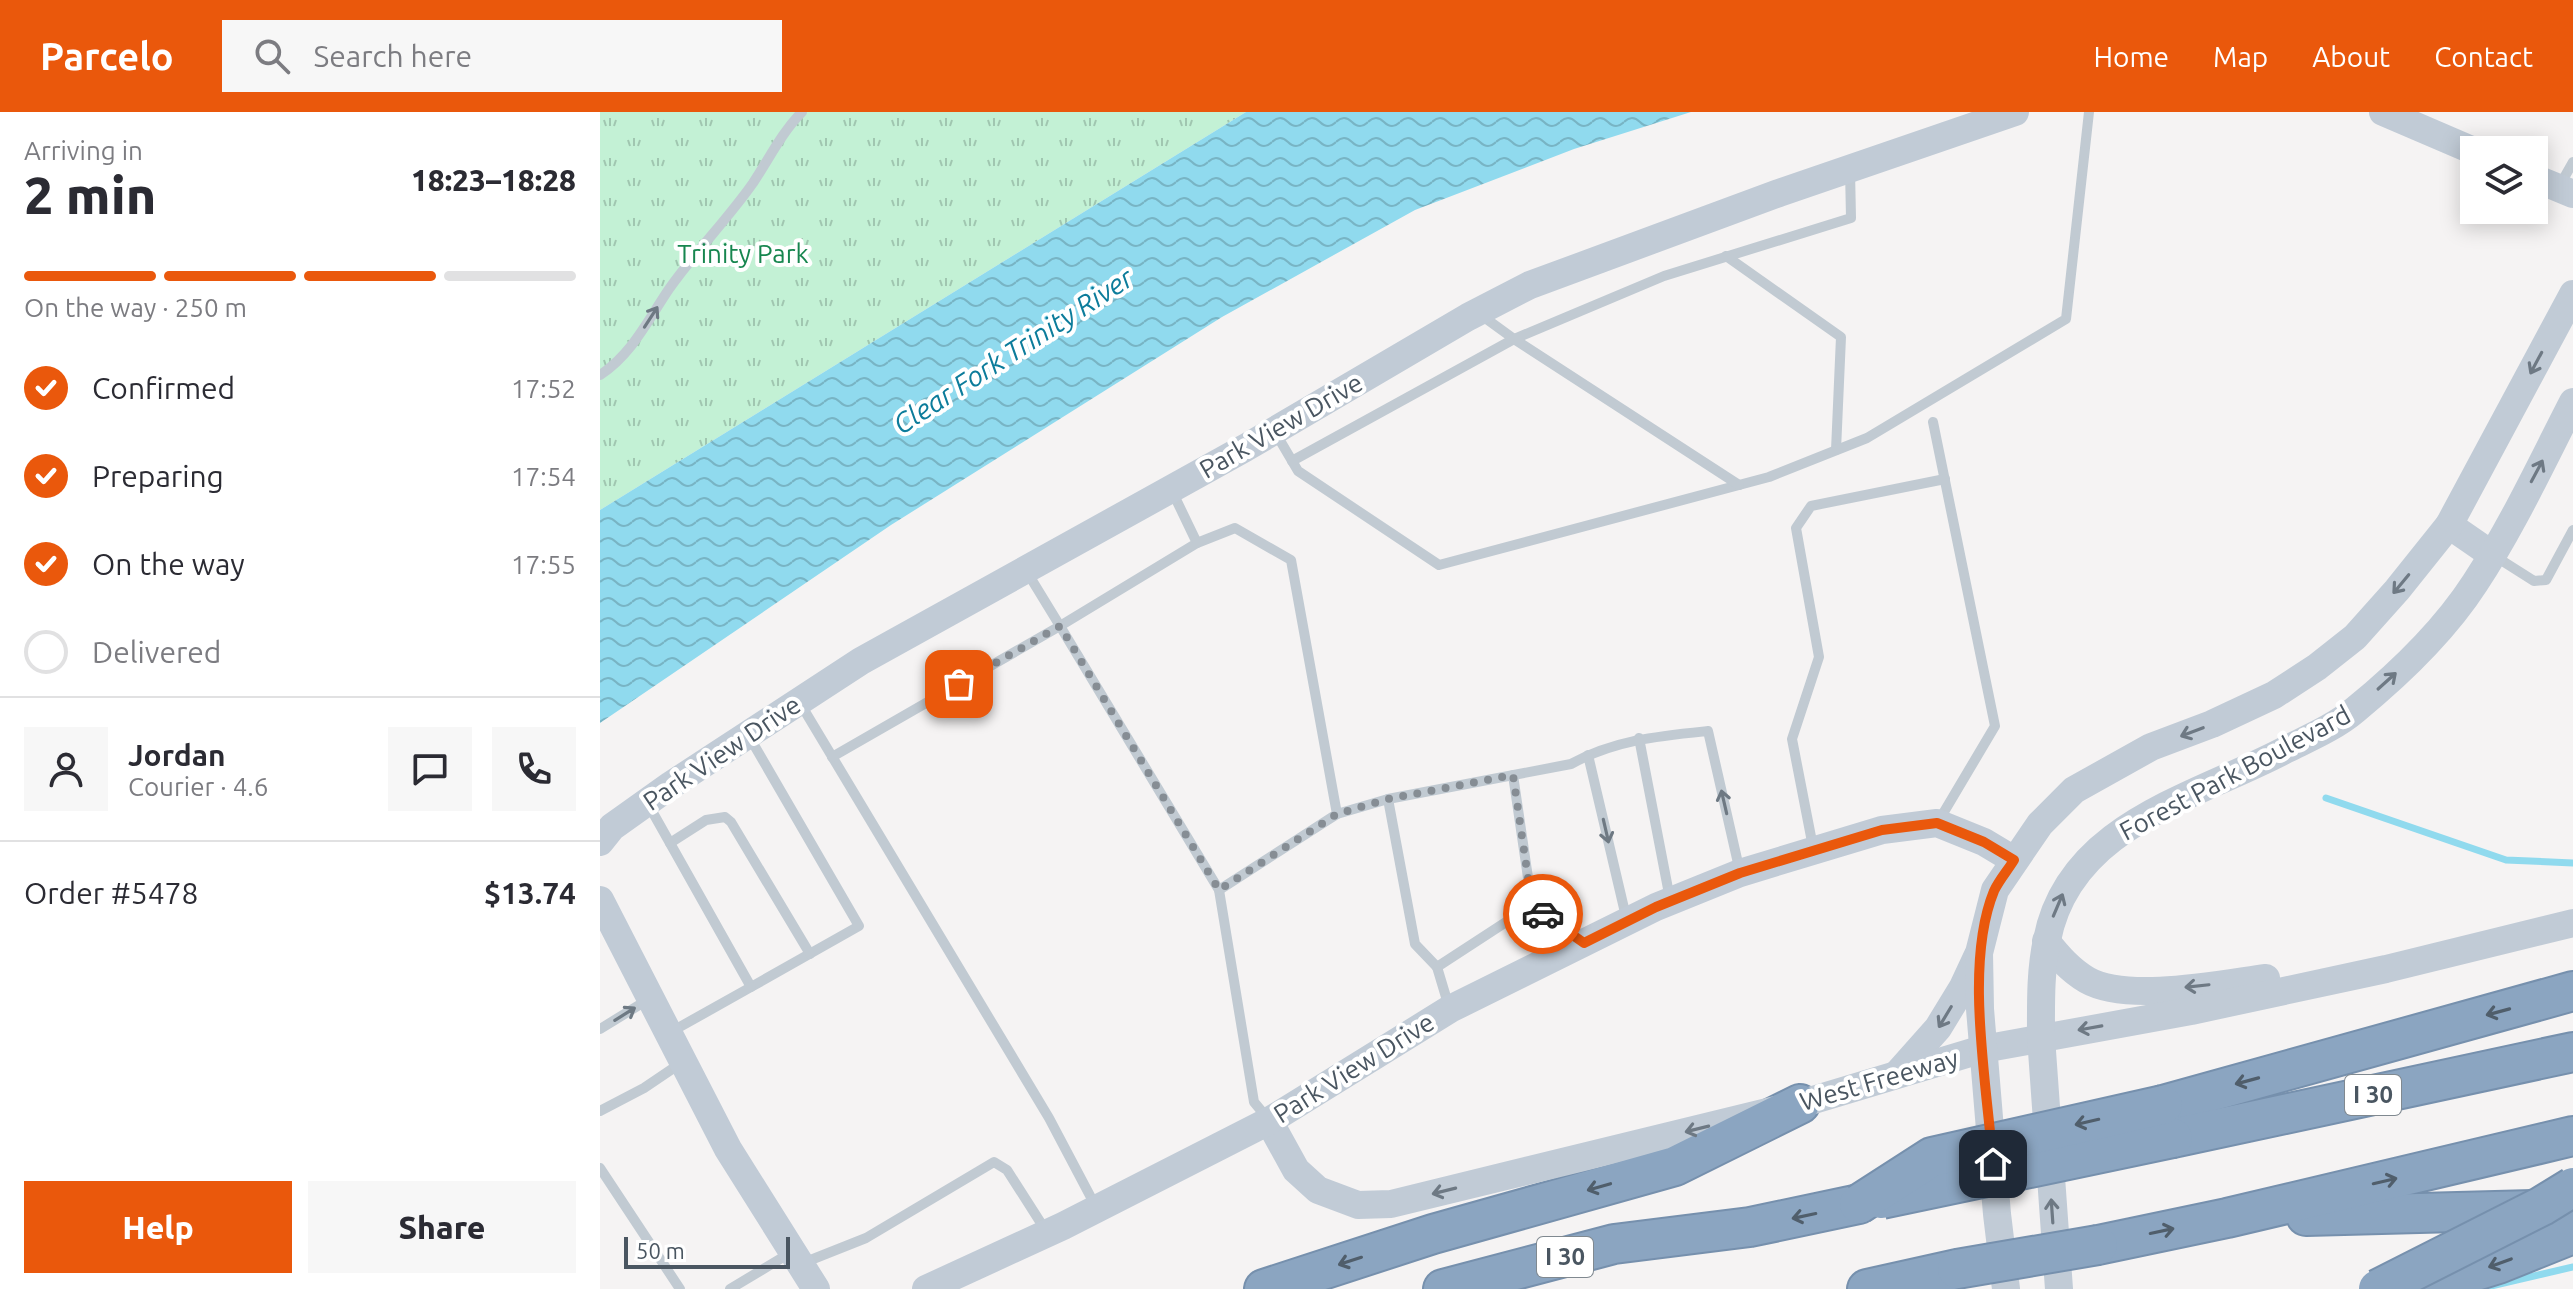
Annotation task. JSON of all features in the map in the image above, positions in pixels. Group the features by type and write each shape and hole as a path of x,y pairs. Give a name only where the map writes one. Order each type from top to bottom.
{"highway":[{"path":"2168,1121 2573,991"},
{"name":"I 30","path":"1443,1289 1614,1244 1750,1227 1859,1204 2168,1121 2573,1052"},
{"path":"1264,1289 1433,1234 1675,1166 1800,1104"},
{"path":"1867,1289 2227,1218 2573,1136"},
{"path":"2378,1289 2542,1206 2573,1187"},
{"path":"2227,1218 2573,1209"},
{"path":"2418,1289 2498,1264 2573,1234"}],"street":[{"name":"Park View Drive","path":"600,842 612,827 647,802 861,661 1530,285 2015,112"},
{"path":"2394,114 2460,145"},
{"name":"Forest Park Boulevard","path":"2006,1289 1983,1049 1979,953 1995,890 2040,824 2074,790 2151,747 2212,724 2274,695 2355,637 2449,525 2573,294"},
{"name":"Forest Park Boulevard","path":"2059,1289 2041,1037 2046,941 2063,893 2076,873 2102,847 2137,821 2159,808 2244,771 2352,713 2409,661 2475,583 2573,402"},
{"path":"2449,525 2491,554"},
{"name":"Park View Drive","path":"926,1289 1097,1209 1269,1121 1450,1009 1627,921 1740,873 1882,830 1937,823 1984,842 2014,860"},
{"path":"603,911 728,1149 816,1289"},
{"name":"West Freeway","path":"1269,1121 1296,1170 1318,1190 1358,1205 1391,1204 1800,1104 1983,1049 2191,1011 2386,969 2573,923"},
{"path":"2046,941 2060,959 2088,980 2105,987 2132,990 2386,969"},
{"path":"1898,1073 1938,1028 1979,953"}],"lane":[{"path":"600,375 615,365 633,345 670,288 752,184 791,123 802,112"},
{"path":"1274,431 1298,471 1439,565 1769,477 1867,438 2066,319 2089,112"},
{"path":"2555,187 2573,162"},
{"path":"1292,461 1514,339 1664,276 1851,218 1850,169"},
{"path":"1726,256 1841,337 1836,450"},
{"path":"1478,312 1514,339 1739,485"},
{"path":"1933,422 1995,726 1937,823"},
{"path":"1813,849 1792,739 1819,657 1796,528 1811,506 1945,479"},
{"path":"1171,489 1197,543"},
{"path":"832,757 1197,543 1235,528 1291,560 1337,814"},
{"path":"2491,554 2534,581 2546,580 2573,530"},
{"path":"1025,570 1219,890 1254,1102 1269,1121"},
{"path":"799,702 1049,1118 1097,1209"},
{"path":"1219,890 1337,814 1388,799 1571,764 1639,738 1708,731 1740,873"},
{"path":"668,1033 859,926 748,735"},
{"path":"1639,738 1671,901"},
{"path":"1588,755 1627,921"},
{"path":"1513,775 1532,905 1584,943"},
{"path":"1388,799 1415,944 1437,967 1450,1009"},
{"path":"647,802 751,987"},
{"path":"670,843 706,820 725,817 731,822 810,954"},
{"path":"1437,967 1532,905"},
{"path":"600,1029 650,998"},
{"path":"600,1111 644,1088 683,1061"},
{"path":"730,1289 796,1258 866,1238 994,1162 1007,1170 1047,1233"},
{"path":"600,1168 680,1289"}],"green space":[{"name":"Trinity Park","path":"600,112 1246,112 600,510"}],"water":[{"name":"Clear Fork Trinity River","path":"1246,112 1691,112 1574,149 1415,210 1222,317 891,525 600,723 600,510"}],"waterway":[{"path":"2326,798 2506,860 2573,863"},
{"path":"2487,1287 2573,1267"}],"way so far":[{"path":"959,684 1060,626 1219,890 1337,814 1388,799 1513,775 1532,905 1543,914"}],"route":[{"path":"1543,914 1584,943 1656,907 1740,873 1882,830 1937,823 1984,842 2014,860 1995,890 1979,953 1980,1009 1993,1164"}]}
